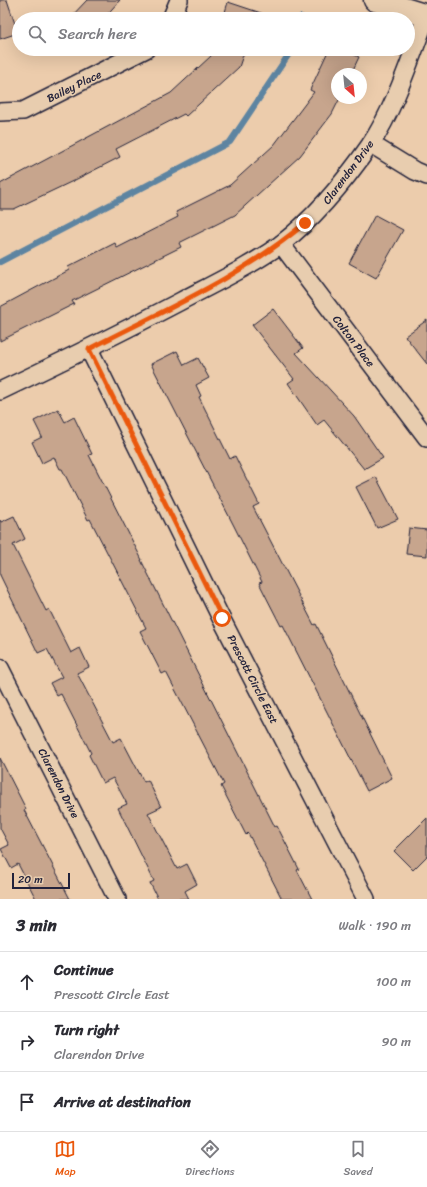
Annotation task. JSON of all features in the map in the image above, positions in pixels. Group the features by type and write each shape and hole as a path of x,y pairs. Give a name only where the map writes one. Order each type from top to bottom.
{"main road":[{"path":"375,0 427,15"}],"street":[{"path":"174,12 179,0"},
{"name":"Clarendon Drive","path":"415,47 427,15"},
{"name":"Bailey Place","path":"0,112 24,111 132,56"},
{"name":"Clarendon Drive","path":"0,391 89,349 231,275 281,244 326,202 371,144 404,76 412,56"},
{"path":"371,144 415,171 427,176"},
{"name":"Colton Place","path":"281,244 427,438"},
{"name":"Prescott Circle East","path":"89,349 222,618 366,899"},
{"name":"Clarendon Drive","path":"0,668 118,899"}],"building":[{"path":"0,0 7,0 12,15 12,35 0,39"},
{"path":"87,0 120,0 109,12 76,12"},
{"path":"228,2 258,12 225,12"},
{"path":"211,56 243,56 239,67 186,116 184,114 116,149 120,157 73,181 14,209 0,209 0,184 171,93"},
{"path":"326,56 359,57 354,68 331,68 331,104 337,104 332,114 300,156 235,215 179,243 181,247 72,301 74,304 0,341 0,307 69,270 68,267 115,243 117,248 178,217 176,212 230,185 274,145 314,92 310,90"},
{"path":"375,215 403,230 376,278 349,263"},
{"path":"273,309 303,348 296,353 354,416 383,458 364,469 324,420 317,425 288,383 294,379 252,325"},
{"path":"427,320 427,364 405,336"},
{"path":"177,351 184,365 198,358 209,378 196,385 201,396 199,397 230,459 235,456 259,504 253,507 314,625 316,624 392,778 367,791 283,625 281,626 259,583 262,582 151,364"},
{"path":"58,409 65,422 74,417 92,454 89,455 275,827 277,826 299,869 297,870 312,899 282,899 248,833 246,835 221,786 224,784 166,672 162,674 140,631 146,628 90,519 88,520 62,469 60,469 54,457 42,463 32,442 42,437 34,421"},
{"path":"376,477 398,519 377,528 356,487"},
{"path":"14,516 25,539 13,545 46,611 49,609 71,653 80,648 89,667 77,673 113,742 121,738 144,782 148,780 161,807 148,813 177,869 187,864 197,884 185,891 189,899 158,899 150,883 154,881 118,808 127,804 113,778 103,783 89,755 91,753 61,694 57,696 50,683 62,677 47,649 38,653 0,575 0,520 1,522"},
{"path":"409,528 427,530 427,556 406,554"},
{"path":"0,758 26,809 24,810 70,899 36,899 18,864 11,868 1,849 9,845 0,828"},
{"path":"427,818 427,856 413,870 394,851"}],"waterway":[{"path":"0,262 230,142 288,56"}],"route":[{"path":"222,618 89,349 231,275 281,244 305,223"}]}
